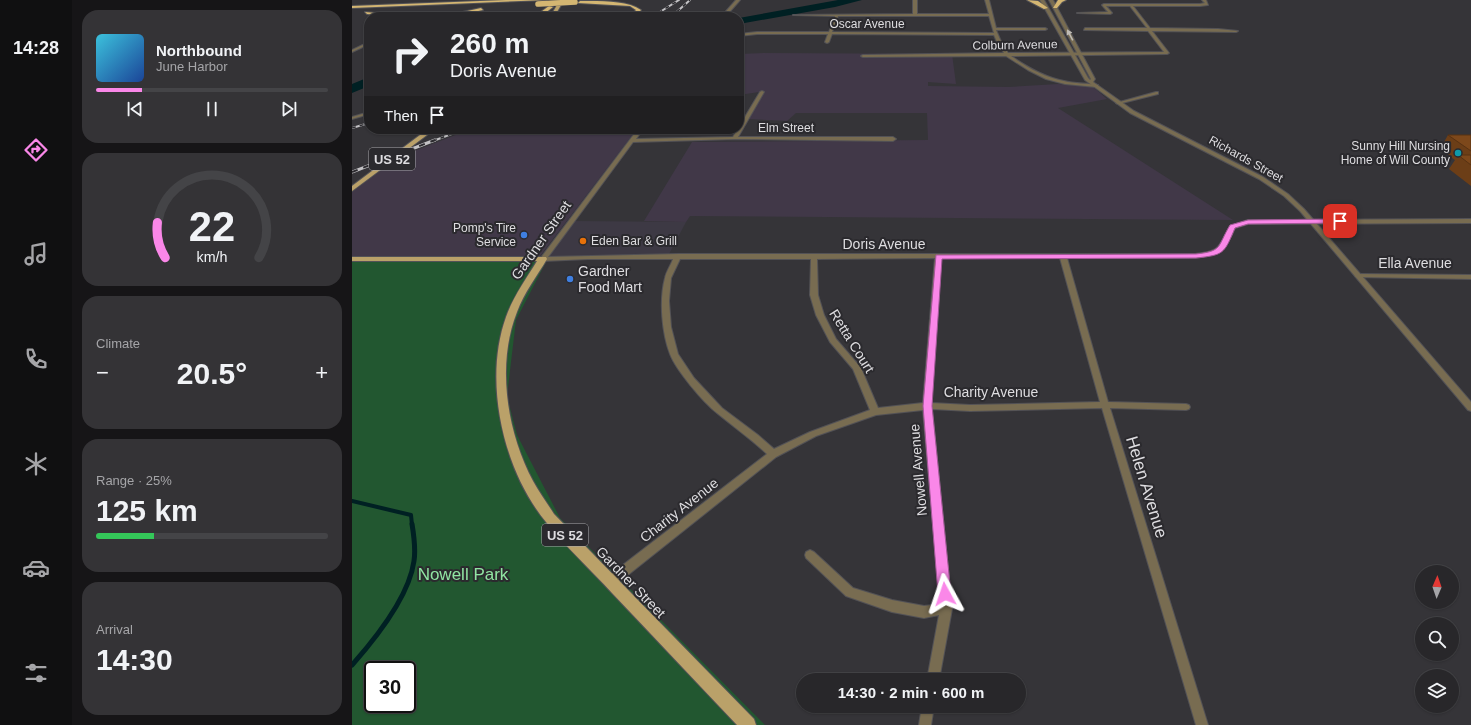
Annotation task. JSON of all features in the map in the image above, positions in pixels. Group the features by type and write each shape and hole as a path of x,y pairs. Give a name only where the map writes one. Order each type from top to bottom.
{"highway":[{"path":"352,6 401,0"},
{"path":"505,0 534,2"},
{"path":"465,12 545,0"},
{"path":"352,6 635,0"},
{"path":"1029,0 1046,8"},
{"path":"1055,7 1057,3 1064,0"},
{"path":"352,12 534,2"},
{"path":"578,2 632,5 639,10 637,12"},
{"path":"544,12 551,7"},
{"path":"352,12 364,13"}],"main road":[{"path":"548,12 555,0"},
{"path":"557,12 562,0"},
{"name":"US 52","path":"352,189 425,134"},
{"name":"Doris Avenue","path":"352,259 543,259"},
{"name":"Gardner Street","path":"543,259 510,318 503,354 501,396 508,434 526,480 550,518 748,725"}],"street":[{"path":"727,12 738,0"},
{"path":"915,0 915,15"},
{"path":"987,0 1003,51 1008,55 1037,74 1062,84 1094,84 1093,79 1051,0"},
{"name":"Richards Street","path":"1042,0 1086,79 1118,103 1261,178 1286,195 1302,210 1471,408"},
{"path":"1079,13 1110,13 1100,0"},
{"path":"1152,0 1157,5"},
{"path":"1104,5 1207,4 1204,0"},
{"path":"1131,5 1150,30"},
{"path":"795,15 991,15"},
{"path":"826,42 837,15"},
{"name":"Oscar Avenue","path":"744,34 757,33 830,34 996,32 1046,29"},
{"path":"1085,29 1236,31"},
{"name":"Colburn Avenue","path":"863,56 1167,53 1150,30"},
{"path":"352,51 364,45"},
{"path":"744,123 762,92"},
{"path":"1118,103 1156,93"},
{"path":"352,118 364,115"},
{"name":"Gardner Street","path":"543,259 637,134"},
{"path":"735,138 737,134"},
{"name":"Elm Street","path":"632,141 735,138 893,138"},
{"name":"Doris Avenue","path":"543,259 678,256 814,258 1196,256 1215,254 1224,246 1232,226 1248,222 1471,222"},
{"path":"678,256 668,278 665,301 667,327 674,354 691,380 719,410 756,437 773,454"},
{"name":"Nowell Avenue","path":"934,673 946,609 927,406 938,257"},
{"name":"Helen Avenue","path":"1064,257 1105,405 1202,725"},
{"name":"Retta Court","path":"814,258 814,295 820,315 833,340 857,368 875,412"},
{"name":"Ella Avenue","path":"1358,276 1471,277"},
{"name":"Charity Avenue","path":"610,582 773,454 813,434 875,412 927,406 970,408 1105,405 1186,407"},
{"path":"810,555 850,592 892,606 924,612 946,609"},
{"path":"925,725 927,713"}],"shaded area":[{"path":"744,54 952,54 956,84 928,82 928,86 1009,87 1058,84 1092,86 1107,99 1058,108 1233,220 690,216 686,222 644,221 692,142 928,140 927,113 796,113 787,121 748,119 765,91 744,94"},
{"path":"458,134 633,134 540,256 352,256 352,192 399,157"},
{"path":"575,221 686,222 669,254 547,257"}],"green space":[{"name":"Nowell Park","path":"352,262 546,262 516,320 507,396 517,435 560,518 765,725 352,725"}],"water":[{"path":"838,0 862,0 835,7 744,23 744,17"},
{"path":"364,79 364,88 352,93 352,84"}],"building":[{"path":"1448,135 1471,135 1471,151"},
{"path":"1458,155 1471,155 1471,165"}],"waterway":[{"path":"352,501 411,515 412,525"},
{"path":"352,665 381,630 399,603 406,589 415,556 412,524"}],"railway":[{"path":"660,12 679,0"},
{"path":"677,12 690,0"},
{"path":"352,128 364,124"},
{"path":"433,141 452,134"},
{"path":"352,172 435,140"}],"place":[{"name":"Sunny Hill Nursing Home of Will County","path":"1458,153"},
{"name":"Pomp's Tire Service","path":"524,235"},
{"name":"Eden Bar & Grill","path":"583,241"},
{"name":"Gardner Food Mart","path":"570,279"}],"route":[{"path":"945,594 927,406 938,257 1196,256 1215,254 1224,246 1232,226 1248,222 1340,221"}]}
